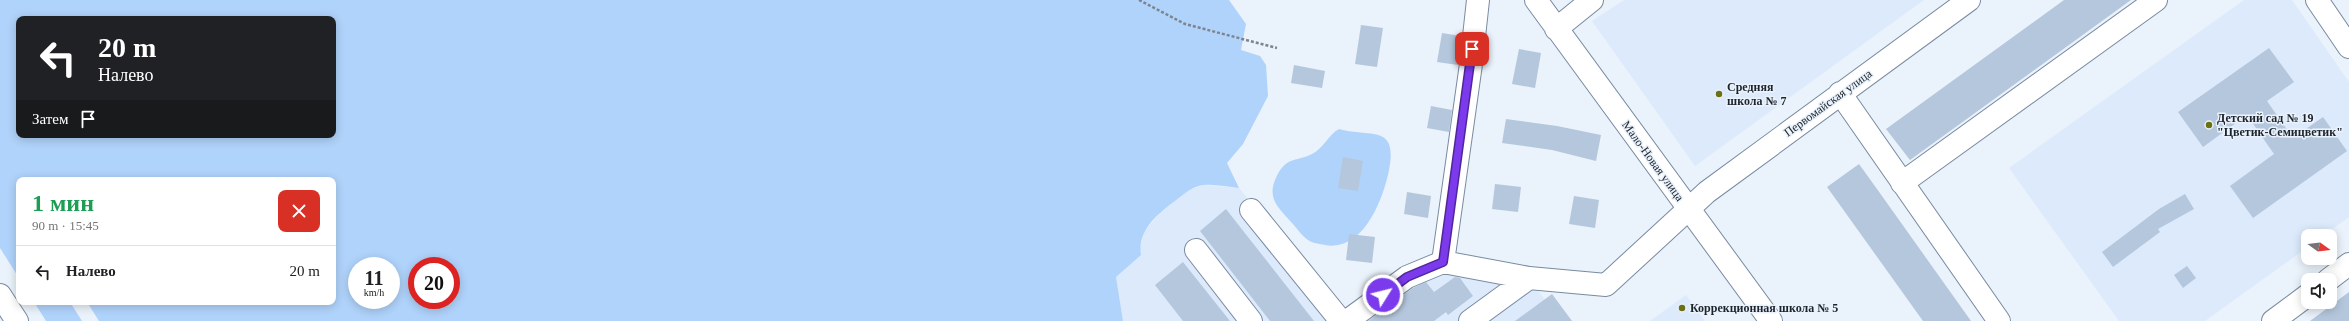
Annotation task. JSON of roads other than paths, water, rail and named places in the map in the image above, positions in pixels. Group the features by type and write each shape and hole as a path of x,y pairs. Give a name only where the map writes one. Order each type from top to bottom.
{"street":[{"path":"1347,321 1407,277 1443,262 1471,64 1478,0"},
{"name":"Мало-Новая улица","path":"1536,0 1771,321"},
{"path":"1556,29 1592,0"},
{"name":"Первомайская улица","path":"1443,262 1529,278 1606,285 1707,192 1969,0"},
{"path":"1902,183 2156,0"},
{"path":"2316,0 2349,46"},
{"path":"1840,94 1999,321"},
{"path":"1251,210 1341,321"},
{"path":"1196,250 1251,321"},
{"path":"2337,273 2349,264"},
{"path":"1470,321 1529,278"},
{"path":"0,295 17,321"},
{"path":"2273,321 2301,300"}],"place":[{"name":"Средняя школа № 7","path":"1719,94"},
{"name":"Детский сад № 19 \"Цветик-Семицветик\"","path":"2209,125"},
{"name":"Коррекционная школа № 5","path":"1682,308"}]}
